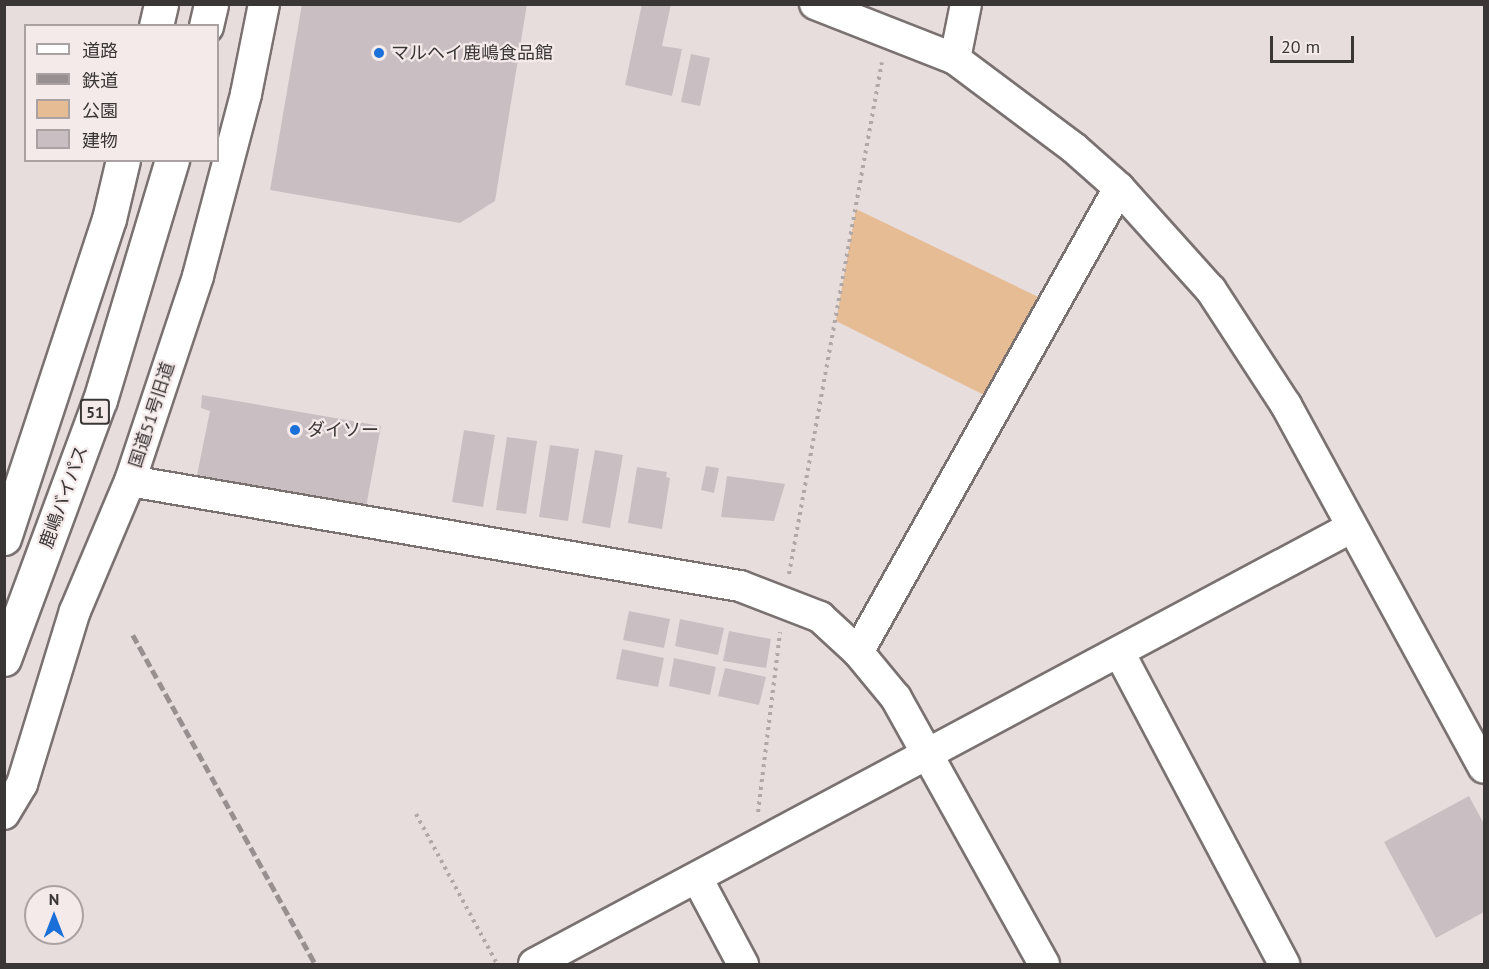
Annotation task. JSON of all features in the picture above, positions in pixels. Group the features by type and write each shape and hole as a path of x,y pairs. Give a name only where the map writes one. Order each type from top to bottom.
{"highway":[{"path":"156,24 161,4"},
{"path":"206,24 211,4"},
{"name":"51","path":"4,538 109,219 123,162"},
{"name":"鹿嶋バイパス","path":"4,659 100,400 171,162"}],"street":[{"name":"国道51号旧道","path":"4,814 22,784 75,610 130,481 198,276 246,94 264,4"},
{"path":"816,4 955,59 1074,148 1119,188 1211,290 1286,405 1485,768"},
{"path":"955,59 966,4"},
{"path":"858,652 1119,188"},
{"path":"130,481 740,586 820,618 858,652 896,698 929,753 1044,964"},
{"path":"534,964 1352,527"},
{"path":"1119,652 1284,964"},
{"path":"697,878 743,964"}],"path":[{"path":"753,845 783,602 887,33"},
{"path":"416,814 497,964"}],"green space":[{"path":"856,209 1053,304 998,402 836,321"}],"building":[{"path":"302,4 527,4 495,201 460,223 270,190"},
{"path":"642,4 671,4 662,46 682,49 672,96 625,85"},
{"path":"691,54 710,58 700,106 681,102"},
{"path":"202,395 381,426 366,507 197,475 210,411 201,408"},
{"path":"464,430 495,435 483,507 452,502"},
{"path":"507,437 537,441 526,514 496,510"},
{"path":"550,445 579,449 568,521 539,517"},
{"path":"595,450 623,455 610,528 582,523"},
{"path":"706,466 719,468 714,493 701,490"},
{"path":"637,467 667,472 666,477 670,478 662,529 628,523"},
{"path":"727,476 785,484 774,521 721,517"},
{"path":"629,611 670,619 664,648 623,640"},
{"path":"680,619 724,628 718,655 675,646"},
{"path":"729,631 771,639 766,668 723,661"},
{"path":"622,649 664,658 658,687 616,679"},
{"path":"674,658 716,667 710,695 669,686"},
{"path":"725,668 766,677 759,705 718,696"},
{"path":"1469,796 1484,824 1484,912 1436,938 1384,842"}],"railway":[{"path":"133,635 315,964"}],"place":[{"name":"マルヘイ鹿嶋食品館","path":"379,53"},
{"name":"ダイソー","path":"295,430"}]}
